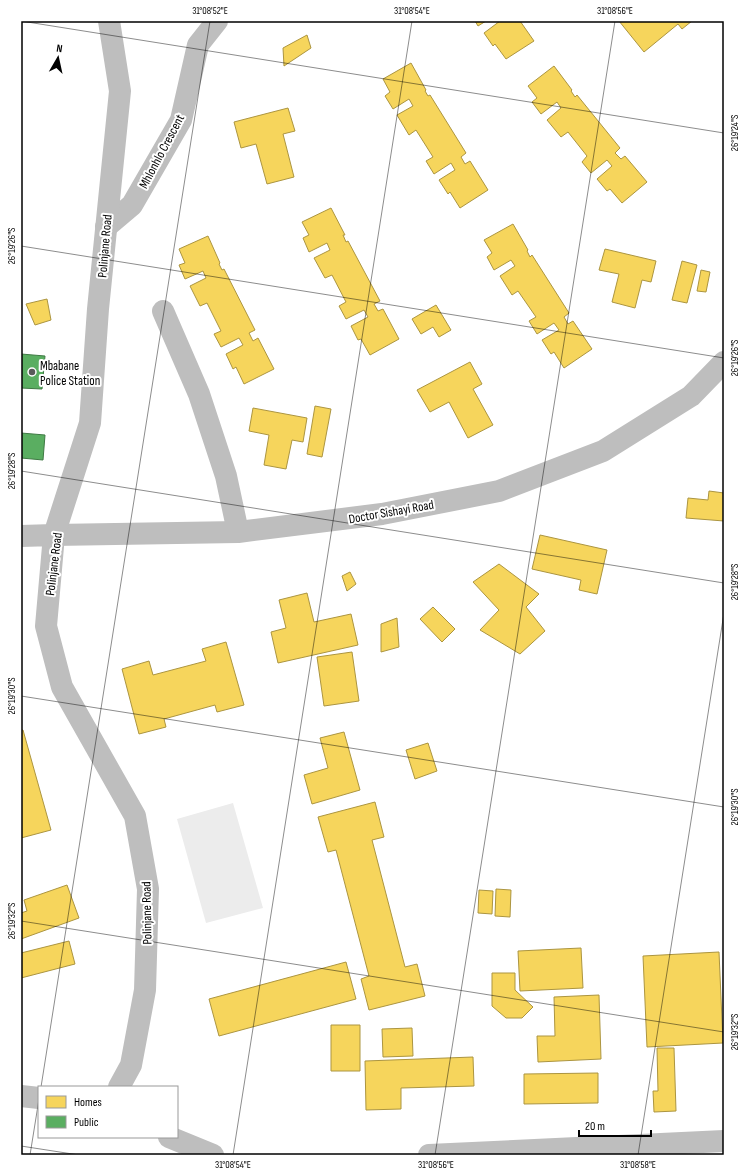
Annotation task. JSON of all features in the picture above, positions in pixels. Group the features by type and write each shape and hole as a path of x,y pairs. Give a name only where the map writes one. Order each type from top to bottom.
{"street":[{"name":"Polinjane Road","path":"109,21 120,91 98,309 90,423 54,535 46,626 62,687 135,816 148,889 145,990 131,1065 120,1086"},
{"name":"Mhlonhlo Crescent","path":"106,227 132,205 181,120 198,44 217,21"},
{"path":"163,311 198,394 224,469 238,532"},
{"name":"Doctor Sishayi Road","path":"21,536 238,532 382,514 499,491 603,451 691,396 724,362"},
{"path":"21,1096 38,1098"},
{"path":"171,1138 213,1155"},
{"path":"429,1155 724,1141"}],"shaded area":[{"path":"233,803 263,908 206,923 177,819"}],"building: Homes":[{"path":"475,21 486,21 478,26"},
{"path":"500,21 520,21 534,41 506,59 495,44 493,46 484,33"},
{"path":"619,21 692,21 682,29 678,24 644,52"},
{"path":"307,35 311,48 284,66 283,48"},
{"path":"411,63 428,96 430,95 466,153 461,157 465,164 470,161 488,190 460,208 450,192 448,194 439,180 455,170 451,163 434,174 426,161 433,157 416,130 409,135 397,115 413,106 409,99 393,109 385,96 390,92 383,79"},
{"path":"554,66 572,90 571,91 575,97 577,95 620,148 615,153 621,159 625,156 647,182 622,203 610,189 607,191 597,179 612,166 607,160 591,173 582,162 587,156 568,132 561,137 547,120 561,108 557,102 541,114 532,102 537,98 528,86"},
{"path":"288,108 295,131 283,134 294,177 267,184 256,144 241,148 234,122"},
{"path":"331,208 345,235 343,235 346,242 348,241 380,301 374,304 378,311 383,309 399,339 370,355 361,339 358,340 351,326 368,317 364,310 346,319 339,306 346,302 332,275 325,278 314,258 330,250 327,243 309,252 303,238 309,235 302,222"},
{"path":"513,224 528,250 527,251 530,257 532,255 569,313 564,317 568,324 573,321 592,349 564,368 554,352 551,354 542,340 559,330 554,323 537,334 529,321 536,317 518,291 512,295 500,276 515,266 511,260 494,270 487,257 492,253 484,240"},
{"path":"208,236 222,270 224,269 255,330 249,333 253,341 258,338 274,369 244,384 236,367 233,369 226,354 243,345 239,338 221,347 214,334 221,331 207,303 200,306 190,286 206,278 203,271 185,279 179,265 185,263 179,249"},
{"path":"605,249 656,261 651,282 642,280 635,308 612,302 619,274 599,270"},
{"path":"682,261 697,265 687,303 672,300"},
{"path":"701,270 710,272 706,292 697,291"},
{"path":"47,299 51,320 35,325 26,304"},
{"path":"436,305 451,330 439,337 433,327 421,334 412,319"},
{"path":"470,362 482,384 473,389 493,425 468,438 449,402 430,412 417,390"},
{"path":"315,406 331,409 322,457 307,454"},
{"path":"253,408 307,418 303,442 292,440 286,469 264,465 269,435 249,431"},
{"path":"709,491 724,493 724,521 686,518 688,498 708,500"},
{"path":"540,535 607,550 597,594 579,590 581,580 532,569"},
{"path":"499,564 539,594 526,607 545,631 520,654 480,630 499,610 473,582"},
{"path":"350,572 356,584 347,591 342,576"},
{"path":"307,593 314,622 351,614 358,645 278,663 271,632 286,628 279,600"},
{"path":"433,607 455,629 442,642 420,619"},
{"path":"397,618 399,647 381,652 381,624"},
{"path":"226,642 244,705 217,712 215,705 164,719 166,727 139,734 122,669 149,661 153,675 206,661 202,649"},
{"path":"352,652 359,701 324,706 317,657"},
{"path":"21,730 23,730 51,830 21,838"},
{"path":"344,732 360,790 312,804 304,775 328,768 320,738"},
{"path":"428,743 437,771 415,779 406,750"},
{"path":"375,802 384,837 372,840 405,967 417,964 425,996 369,1010 361,979 369,976 336,850 328,852 318,817"},
{"path":"67,885 79,918 21,939 21,913 27,911 24,900"},
{"path":"496,889 511,890 510,917 495,916"},
{"path":"479,890 493,891 492,914 478,913"},
{"path":"69,941 75,964 21,978 21,953"},
{"path":"581,948 583,988 520,991 518,951"},
{"path":"719,952 723,1043 647,1047 643,956"},
{"path":"346,962 356,999 219,1036 209,999"},
{"path":"492,973 515,973 515,990 533,1007 522,1018 506,1018 492,1006"},
{"path":"599,995 601,1059 538,1062 537,1036 555,1036 554,997"},
{"path":"331,1025 360,1025 360,1071 331,1071"},
{"path":"412,1028 413,1056 383,1057 382,1029"},
{"path":"657,1048 674,1048 676,1111 654,1112 653,1091 658,1091"},
{"path":"473,1057 474,1086 401,1088 401,1109 366,1110 365,1061"},
{"path":"598,1073 598,1103 524,1104 524,1074"}],"building: Public":[{"name":"Mbabane Police Station","path":"21,354 45,356 42,389 21,388"},
{"path":"21,433 45,435 43,460 21,458"}],"place":[{"name":"Mbabane Police Station","path":"32,372"}]}
